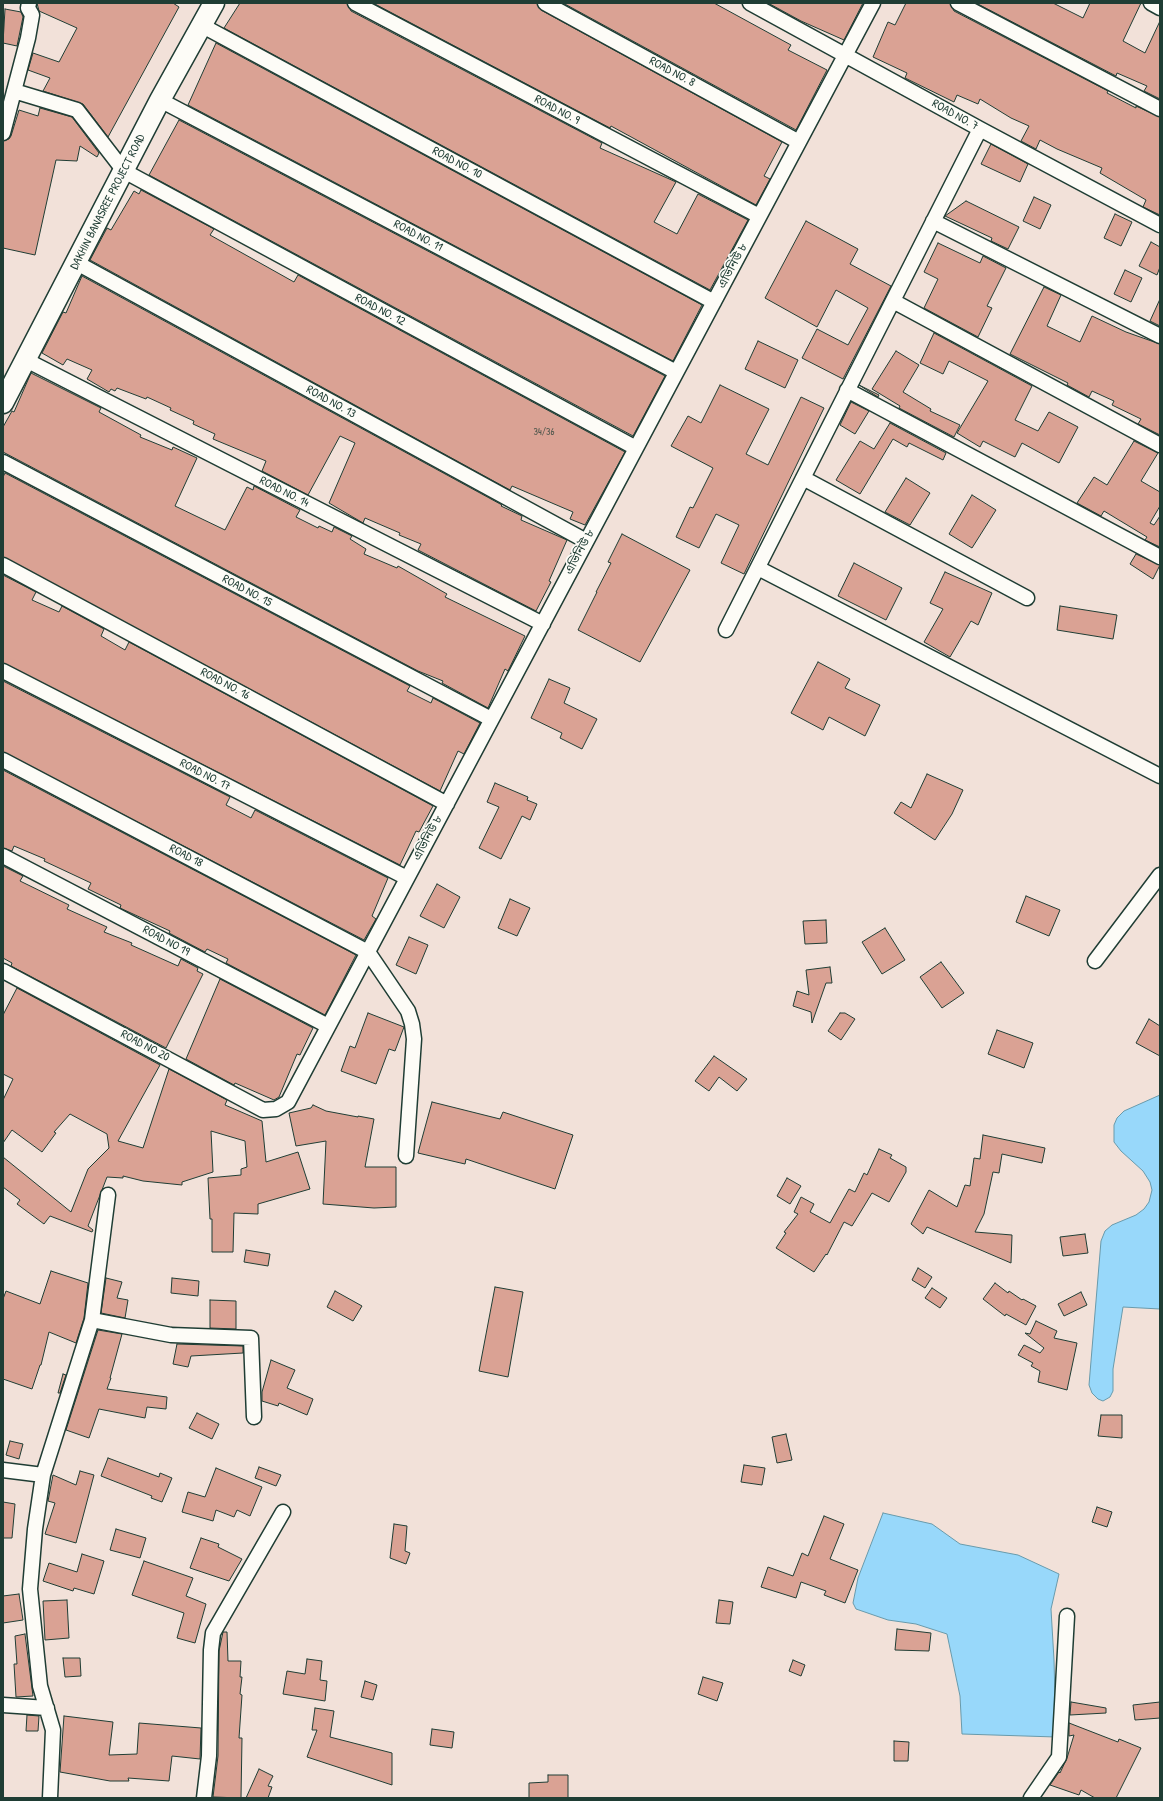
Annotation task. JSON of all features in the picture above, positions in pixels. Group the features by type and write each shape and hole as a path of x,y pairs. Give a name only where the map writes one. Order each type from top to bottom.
{"street":[{"path":"3,133 28,38 32,15 28,8 29,3"},
{"name":"DAKHIN BANASREE PROJECT ROAD","path":"3,403 160,100 214,3"},
{"name":"ROAD NO. 9","path":"355,3 759,216"},
{"name":"ROAD NO. 8","path":"545,3 799,142"},
{"name":"ROAD NO. 7","path":"750,3 980,129 1160,225"},
{"name":"এভিনিউ ৮","path":"288,1102 873,3"},
{"path":"958,3 1160,109"},
{"path":"1152,3 1160,8"},
{"name":"ROAD NO. 10","path":"201,25 714,302"},
{"path":"14,91 77,110 124,171"},
{"name":"ROAD NO. 11","path":"160,100 676,372"},
{"path":"726,630 980,129"},
{"name":"ROAD NO. 12","path":"124,171 636,448"},
{"path":"933,221 1160,336"},
{"name":"ROAD NO. 13","path":"77,262 586,541"},
{"path":"893,301 1160,445"},
{"name":"ROAD NO. 14","path":"26,360 542,624"},
{"path":"847,390 1160,557"},
{"name":"ROAD NO. 15","path":"3,462 492,720"},
{"path":"803,478 1026,598"},
{"name":"ROAD NO. 16","path":"3,565 447,804"},
{"path":"758,568 1160,776"},
{"name":"ROAD NO. 17","path":"3,671 407,878"},
{"name":"ROAD 18","path":"3,760 368,952"},
{"name":"ROAD NO 19","path":"3,856 328,1026"},
{"path":"1095,961 1160,875"},
{"path":"368,952 408,1011 412,1024 414,1039 406,1156"},
{"name":"ROAD NO 20","path":"5,976 263,1110 276,1109 288,1102"},
{"path":"50,1798 53,1730 40,1686 30,1589 35,1529 43,1475 92,1320 108,1195"},
{"path":"92,1320 171,1335 251,1338 254,1417"},
{"path":"3,1470 43,1475"},
{"path":"204,1798 209,1756 211,1650 213,1633 283,1512"},
{"path":"1031,1798 1059,1757 1067,1616"},
{"path":"3,1705 47,1708"}],"water":[{"path":"1160,1095 1160,1309 1123,1307 1113,1369 1113,1391 1110,1397 1103,1401 1098,1399 1092,1393 1089,1385 1101,1241 1105,1231 1112,1225 1136,1215 1144,1209 1149,1202 1152,1190 1150,1182 1143,1171 1121,1151 1114,1142 1114,1125 1117,1118 1124,1111"},
{"path":"883,1513 932,1524 960,1544 1018,1555 1059,1574 1051,1609 1056,1737 962,1734 960,1696 947,1634 916,1624 888,1620 856,1609 853,1603 858,1578"}],"building":[{"path":"37,3 173,3 179,7 108,137 83,104 43,91 50,78 28,70 33,53 59,62 77,28 39,11"},
{"path":"240,3 347,3 351,11 602,143 600,148 676,182 654,222 677,234 698,194 748,220 710,290 224,28"},
{"path":"373,3 537,3 541,10 782,142 764,176 770,179 756,205 611,126 610,128"},
{"path":"563,3 714,3 791,45 788,50 827,70 796,130"},
{"path":"768,3 863,3 844,40 801,21"},
{"path":"906,3 950,3 954,11 1108,91 1107,93 1136,108 1136,106 1160,117 1160,215 1143,207 1146,200 1100,173 1102,168 1057,149 1040,140 1036,149 1021,141 1029,126 1011,118 980,99 978,104 957,95 954,102 905,78 907,73 873,57 888,22 895,25"},
{"path":"976,3 1053,3 1083,18 1090,3 1141,3 1123,41 1145,53 1160,21 1160,99 1144,91 1147,86 1117,73 1116,76"},
{"path":"5,9 21,12 23,17 17,46 3,43"},
{"path":"216,43 702,305 673,361 188,105"},
{"path":"40,108 72,117 99,153 97,157 80,146 77,161 56,160 35,255 3,248 3,141 9,139 11,136 19,110 38,116"},
{"path":"179,120 665,376 633,436 149,175"},
{"path":"991,144 1028,164 1020,182 981,164"},
{"path":"141,190 214,229 210,235 294,282 298,275 625,452 585,525 570,519 573,512 512,486 510,490 90,260 107,228 111,230 134,191 139,194"},
{"path":"1034,197 1051,205 1040,229 1023,221"},
{"path":"966,201 1019,227 1008,249 991,241 992,238 945,216"},
{"path":"1115,214 1132,222 1121,246 1104,238"},
{"path":"806,221 858,249 850,264 891,286 843,379 802,358 817,329 848,345 868,308 836,290 817,327 765,298"},
{"path":"1151,242 1160,247 1160,267 1157,275 1139,266"},
{"path":"938,243 980,263 983,256 1006,268 987,306 992,308 978,337 924,308 938,279 924,272"},
{"path":"1125,270 1142,278 1131,302 1114,294"},
{"path":"82,276 502,505 501,506 522,516 521,520 567,540 549,581 551,582 536,611 418,550 421,544 399,535 400,533 365,518 363,523 329,503 355,443 340,436 308,495 262,471 266,461 213,439 215,434 193,424 194,421 170,410 171,408 147,397 146,399 117,388 115,391 111,389 109,392 87,379 92,370 67,359 63,365 42,353 63,312 66,313"},
{"path":"1044,287 1061,295 1047,326 1080,342 1092,316 1126,332 1160,344 1160,435 1138,424 1141,419 1112,405 1114,401 1092,391 1089,397 1067,385 1068,383 1010,354"},
{"path":"1160,299 1160,326 1150,321"},
{"path":"934,333 1032,386 1015,420 1038,431 1049,412 1078,427 1059,463 1022,443 1015,457 983,441 980,447 957,433 988,381 949,361 943,374 920,363"},
{"path":"758,341 798,360 785,388 745,369"},
{"path":"896,351 919,365 903,392 931,409 930,411 960,425 954,437 899,408 900,406 872,389"},
{"path":"31,373 101,408 99,412 141,435 140,437 172,450 173,447 197,458 175,506 225,530 247,487 253,490 254,486 300,510 296,517 318,528 319,526 332,532 334,527 352,536 350,539 366,549 364,554 397,568 398,566 447,594 445,597 525,636 508,671 505,669 488,708 442,683 443,681 418,671 3,452 3,427 12,411 14,412"},
{"path":"720,385 769,409 746,454 768,465 801,397 824,408 744,574 721,563 739,525 716,514 699,548 676,537 690,507 693,508 713,468 671,446 688,416 701,423"},
{"path":"859,385 879,395 878,397"},
{"path":"851,402 869,411 855,434 840,425"},
{"path":"890,423 946,453 943,460 909,443 907,447 893,439 860,494 836,480 860,441 874,449"},
{"path":"1134,441 1158,453 1141,481 1160,492 1160,506 1150,523 1154,525 1160,516 1160,547 1145,540 1147,537 1104,511 1101,516 1077,503 1094,477 1107,485"},
{"path":"5,473 410,686 407,691 431,703 433,698 480,723 464,754 458,751 440,791 3,557 3,477"},
{"path":"906,478 930,493 910,525 885,512"},
{"path":"972,495 996,510 972,548 949,534"},
{"path":"622,534 690,570 640,662 578,630 611,563 608,562"},
{"path":"1136,554 1160,565 1153,579 1130,564"},
{"path":"854,563 902,588 886,620 838,596"},
{"path":"945,572 992,593 978,625 971,621 950,657 924,642 943,609 930,603"},
{"path":"3,575 36,592 32,600 59,612 62,606 104,629 101,636 125,650 129,642 433,806 419,832 416,831 400,865 3,663"},
{"path":"1060,606 1117,615 1113,639 1057,630"},
{"path":"818,662 850,679 845,688 880,705 865,736 829,717 823,730 791,713"},
{"path":"549,679 570,688 564,703 597,719 582,749 560,738 562,733 531,718"},
{"path":"3,681 230,797 226,805 251,818 255,810 388,878 372,916 376,919 364,940 3,752"},
{"path":"3,770 356,955 325,1015 226,963 228,959 207,949 205,952 169,933 170,931 120,908 121,905 88,889 91,883 44,861 45,859 14,846 12,851 3,848"},
{"path":"927,774 963,790 952,814 935,840 894,813 901,802 911,808"},
{"path":"495,783 528,797 527,800 537,804 530,820 522,816 501,859 479,848 499,807 487,802"},
{"path":"3,866 23,876 20,881 69,905 67,909 107,927 104,932 132,943 131,945 178,966 181,959 198,968 197,971 203,974 166,1048 11,966 12,963 3,958"},
{"path":"437,884 460,897 444,928 420,916"},
{"path":"1026,896 1060,910 1049,936 1016,922"},
{"path":"510,899 530,908 517,936 498,928"},
{"path":"826,920 827,943 805,944 803,921"},
{"path":"885,928 905,960 882,974 862,942"},
{"path":"409,937 428,945 416,974 396,965"},
{"path":"941,962 964,993 942,1008 920,977"},
{"path":"830,967 832,983 826,983 812,1023 811,1012 793,1006 797,991 809,995 806,970"},
{"path":"220,979 313,1028 300,1055 297,1054 279,1097 274,1100 235,1083 234,1085 186,1059"},
{"path":"17,988 160,1065 118,1141 143,1148 169,1069 227,1100 225,1105 262,1121 266,1162 298,1152 310,1189 258,1204 258,1214 234,1213 233,1252 212,1252 212,1219 210,1219 208,1178 241,1175 241,1169 247,1167 245,1141 211,1131 213,1172 182,1182 182,1185 143,1181 123,1176 123,1178 107,1177 88,1226 93,1230 92,1232 50,1216 44,1224 17,1204 20,1200 3,1187 3,1157 71,1212 88,1169 109,1148 107,1134 70,1114 54,1132 56,1133 42,1152 12,1130 3,1143 3,1100 13,1079 3,1074 3,1015"},
{"path":"368,1013 404,1027 395,1051 389,1049 376,1084 341,1071 350,1046 355,1048"},
{"path":"840,1013 845,1013 855,1019 841,1040 828,1031"},
{"path":"1149,1019 1160,1026 1160,1056 1136,1043"},
{"path":"997,1030 1033,1043 1024,1068 988,1054"},
{"path":"714,1056 747,1079 737,1091 719,1077 709,1091 695,1081"},
{"path":"432,1102 500,1119 503,1112 573,1135 555,1189 466,1159 465,1164 418,1153"},
{"path":"313,1105 326,1111 374,1119 365,1167 396,1167 396,1207 374,1208 323,1204 326,1141 296,1146 289,1113 311,1108"},
{"path":"983,1135 1045,1148 1042,1163 1002,1154 999,1173 993,1172 984,1214 975,1232 1012,1235 1011,1263 927,1227 923,1234 911,1224 929,1190 957,1207 965,1185 970,1186 974,1158 980,1159"},
{"path":"879,1149 892,1155 890,1158 906,1167 906,1172 889,1202 872,1193 852,1226 844,1222 827,1255 826,1254 814,1272 776,1248 786,1233 784,1232 798,1214 794,1212 801,1197 814,1204 810,1212 830,1223 849,1189 855,1192 864,1173 867,1175"},
{"path":"787,1178 801,1186 790,1204 777,1196"},
{"path":"1085,1234 1088,1253 1063,1256 1060,1237"},
{"path":"246,1250 270,1254 268,1266 244,1262"},
{"path":"918,1268 932,1277 925,1288 912,1280"},
{"path":"51,1271 88,1283 84,1318 76,1343 49,1332 41,1365 32,1389 3,1379 3,1299 6,1291 40,1304"},
{"path":"106,1278 122,1282 117,1298 128,1300 125,1318 101,1313"},
{"path":"172,1278 199,1281 198,1296 171,1293"},
{"path":"995,1283 1008,1293 1009,1291 1022,1300 1023,1299 1036,1306 1026,1325 1006,1314 1005,1316 983,1299"},
{"path":"495,1287 523,1292 508,1377 479,1371"},
{"path":"932,1288 947,1298 940,1308 925,1298"},
{"path":"335,1291 362,1306 353,1321 327,1307"},
{"path":"1081,1292 1087,1305 1064,1316 1058,1304"},
{"path":"210,1300 236,1301 236,1329 210,1328"},
{"path":"1036,1321 1057,1331 1054,1338 1077,1343 1067,1390 1038,1382 1040,1371 1031,1366 1033,1363 1018,1355 1024,1345 1040,1353 1044,1348 1025,1333 1030,1334"},
{"path":"98,1330 122,1334 107,1389 167,1397 166,1409 147,1407 145,1418 99,1409 89,1438 66,1430"},
{"path":"177,1344 243,1346 243,1353 191,1356 188,1367 173,1364"},
{"path":"271,1360 295,1370 287,1388 313,1399 307,1415 279,1403 278,1406 262,1401 262,1392"},
{"path":"63,1374 66,1375 60,1393 58,1393"},
{"path":"197,1413 219,1424 212,1439 189,1428"},
{"path":"1101,1415 1122,1415 1122,1438 1098,1436"},
{"path":"786,1434 792,1460 777,1463 772,1437"},
{"path":"10,1441 23,1444 19,1459 6,1455"},
{"path":"108,1458 159,1477 160,1473 172,1478 162,1502 151,1498 152,1496 101,1476"},
{"path":"744,1465 765,1468 762,1485 741,1482"},
{"path":"259,1467 281,1475 276,1486 255,1478"},
{"path":"216,1468 262,1487 250,1516 237,1510 234,1517 216,1510 213,1521 182,1512 188,1492 205,1497"},
{"path":"80,1471 94,1475 76,1543 45,1534 55,1503 48,1501 53,1475 76,1485"},
{"path":"3,1502 15,1504 12,1538 3,1538"},
{"path":"1097,1507 1112,1512 1107,1527 1092,1522"},
{"path":"824,1516 844,1524 830,1559 858,1570 845,1603 824,1595 826,1591 801,1582 796,1598 761,1587 768,1567 793,1576 802,1553 808,1556"},
{"path":"394,1524 407,1526 405,1551 410,1553 406,1564 390,1558"},
{"path":"116,1529 146,1538 140,1558 110,1550"},
{"path":"201,1538 219,1544 218,1547 242,1559 229,1581 190,1568"},
{"path":"82,1554 104,1561 94,1594 74,1588 73,1591 43,1581 49,1563 77,1572"},
{"path":"144,1561 193,1578 186,1596 206,1604 195,1643 177,1638 184,1613 132,1595"},
{"path":"19,1594 23,1620 3,1623 3,1596"},
{"path":"67,1600 69,1638 45,1640 43,1601"},
{"path":"719,1600 733,1602 730,1624 716,1623"},
{"path":"897,1629 931,1633 929,1651 895,1650"},
{"path":"223,1632 227,1632 228,1661 241,1661 240,1677 242,1677 240,1694 242,1695 239,1738 242,1738 241,1798 213,1797 218,1756 219,1651"},
{"path":"25,1634 33,1696 16,1697 14,1664 17,1664 15,1636"},
{"path":"63,1658 80,1658 81,1676 65,1677"},
{"path":"307,1659 322,1661 320,1680 327,1681 325,1701 283,1694 287,1671 305,1674"},
{"path":"793,1660 805,1665 801,1676 789,1671"},
{"path":"703,1677 723,1683 717,1701 698,1694"},
{"path":"365,1681 377,1685 373,1700 361,1697"},
{"path":"1071,1702 1106,1708 1106,1713 1070,1715"},
{"path":"1160,1702 1160,1718 1135,1720 1133,1705"},
{"path":"315,1708 334,1711 330,1737 392,1753 392,1785 307,1757 317,1730 312,1730"},
{"path":"27,1715 39,1716 38,1731 26,1731"},
{"path":"64,1716 113,1722 109,1755 137,1754 139,1723 201,1728 200,1759 172,1756 169,1781 128,1778 129,1781 110,1781 60,1772"},
{"path":"1069,1723 1118,1742 1119,1739 1141,1748 1116,1798 1095,1798 1081,1790 1079,1795 1050,1785 1059,1772 1060,1773 1067,1758 1074,1735 1069,1736"},
{"path":"432,1729 454,1732 452,1748 430,1745"},
{"path":"894,1741 909,1742 908,1761 894,1761"},
{"path":"259,1769 273,1776 268,1786 272,1787 268,1798 246,1798"},
{"path":"548,1775 568,1775 568,1798 529,1798 529,1783 548,1782"}]}
